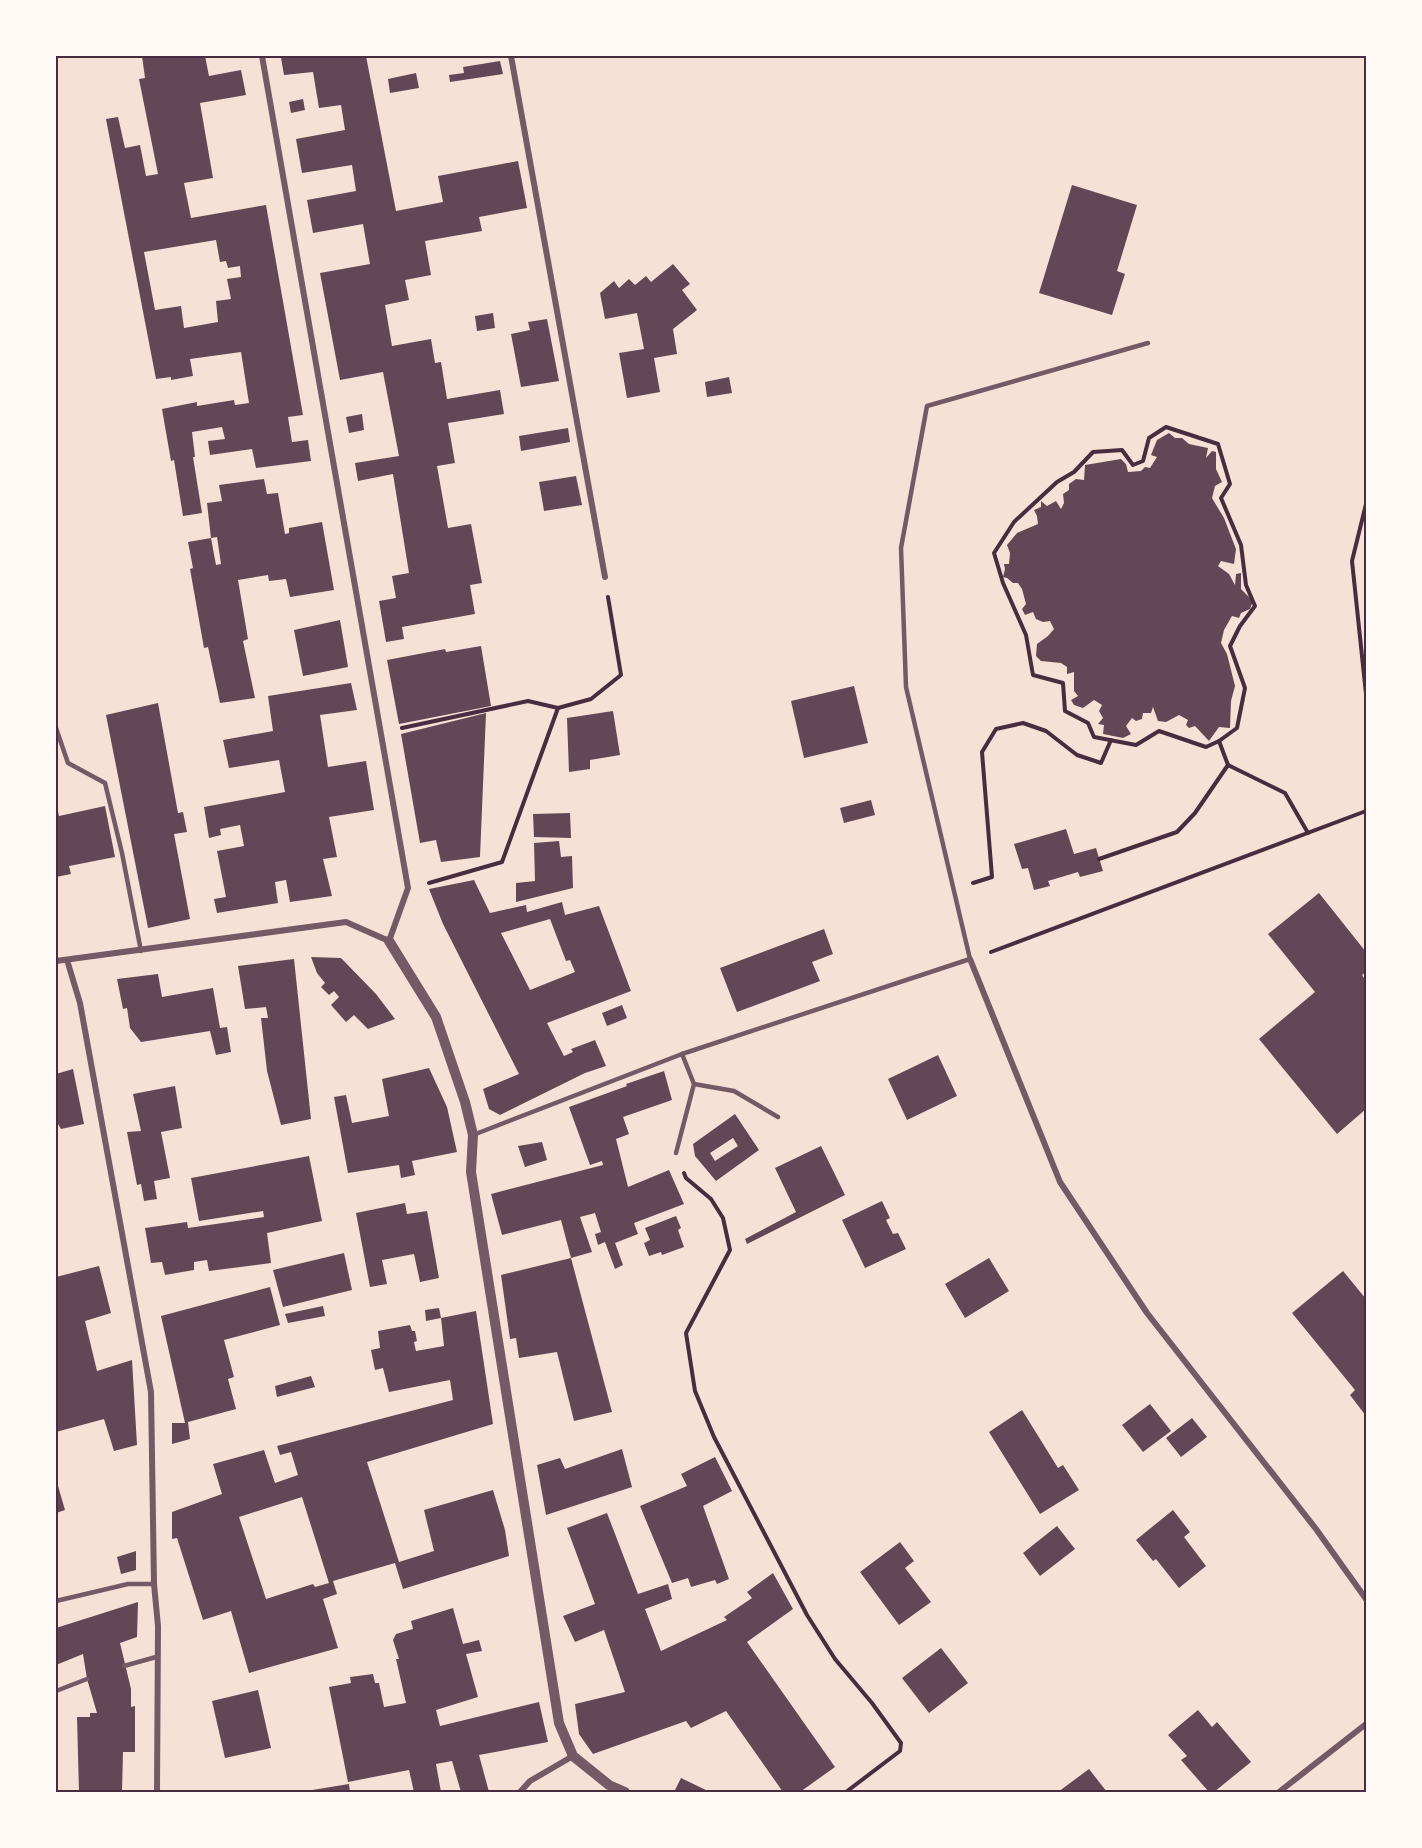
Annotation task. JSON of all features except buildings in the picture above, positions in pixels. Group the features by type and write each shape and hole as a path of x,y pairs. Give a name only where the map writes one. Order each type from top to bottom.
{"street":[{"path":"262,56 408,888 389,941"},
{"path":"512,56 604,577"},
{"path":"56,961 346,922 389,941 435,1017 465,1102 473,1135 471,1172 558,1723 573,1755 609,1785 625,1792"},
{"path":"970,959 1060,1182 1147,1313 1316,1529 1366,1599"},
{"path":"67,960 80,1003 152,1392 154,1584 158,1626 156,1657 157,1792"},
{"path":"1279,1792 1366,1724"},
{"path":"520,1792 530,1781 573,1755"}],"lane":[{"path":"473,1135 682,1054 970,959 906,687 901,548 927,406 1149,343"},
{"path":"56,728 68,763 105,783 122,853 141,951"},
{"path":"676,1153 694,1084 682,1054"},
{"path":"694,1084 734,1090 778,1117"},
{"path":"56,1602 128,1584 154,1584"},
{"path":"124,1666 156,1657"},
{"path":"56,1691 87,1678"}],"path":[{"path":"1166,427 1218,444 1230,484 1221,498 1241,545 1246,585 1256,606 1240,626 1230,646 1245,688 1237,728 1219,741 1206,747 1159,731 1136,745 1094,737 1088,723 1065,711 1063,683 1033,675 1026,634 1003,583 994,553 1014,522 1057,482 1074,472 1093,452 1122,450 1133,465 1143,461 1149,438 1166,427"},
{"path":"1366,504 1352,561 1366,694"},
{"path":"381,732 528,701 558,708 591,699 621,675 604,577"},
{"path":"408,888 502,862 558,708"},
{"path":"953,889 992,877 982,752 996,729 1023,723 1046,731 1077,756 1101,763 1111,740"},
{"path":"1219,741 1228,765 1285,793 1308,833"},
{"path":"1099,859 1177,832 1200,806 1228,765"},
{"path":"970,959 1366,811"},
{"path":"676,1153 686,1178 711,1199 723,1218 730,1250 686,1333 695,1391 714,1437 807,1615 835,1659 872,1703 901,1743 900,1751 846,1792"}]}
